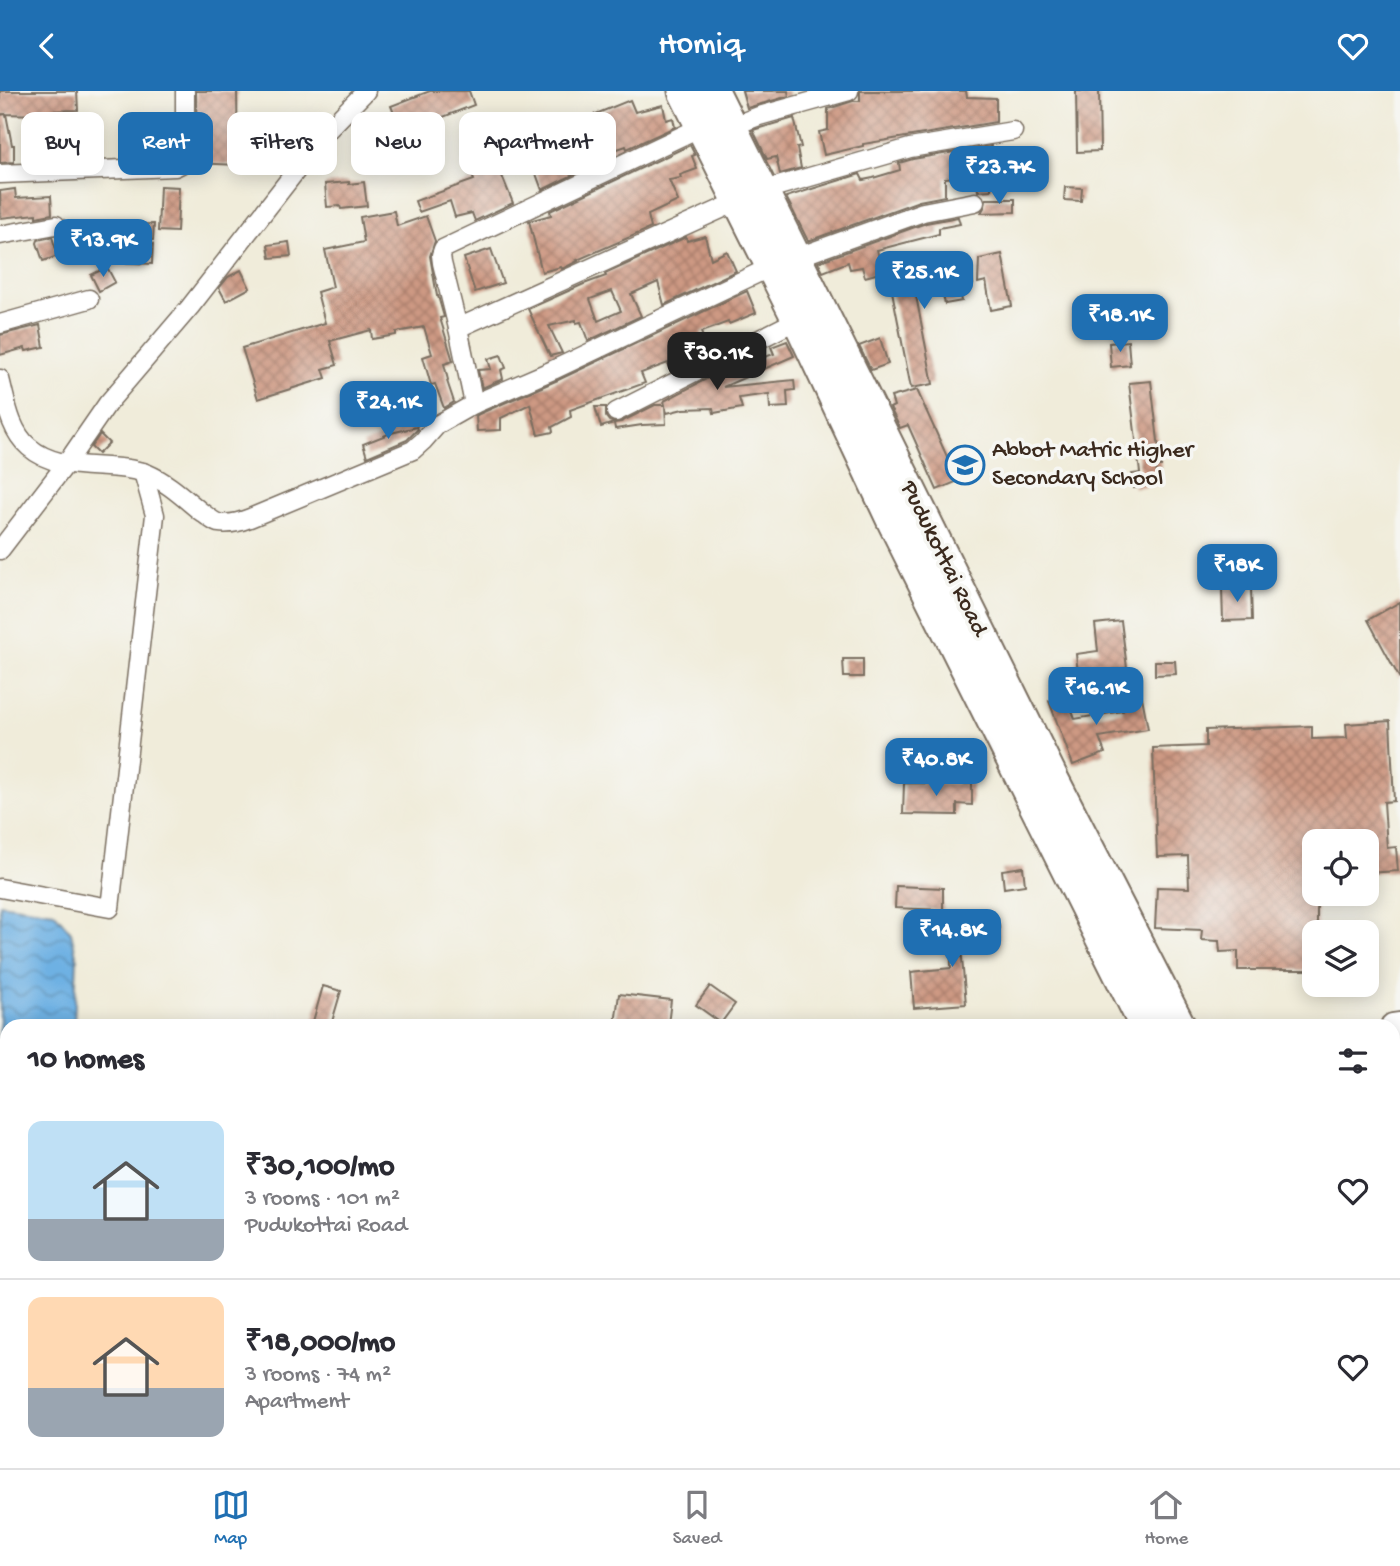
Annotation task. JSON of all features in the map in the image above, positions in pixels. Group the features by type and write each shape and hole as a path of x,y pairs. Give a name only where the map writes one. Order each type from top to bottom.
{"highway":[{"name":"Pudukottai Road","path":"685,91 716,127 784,262 906,514 1143,1019"},
{"name":"Pudukottai Road","path":"712,91 716,127"},
{"name":"Pudukottai Road","path":"784,262 799,319 1052,781 1175,1019"}],"street":[{"path":"0,174 175,167 186,157 185,91"},
{"path":"0,550 66,464 108,403 190,307 327,131 366,91"},
{"path":"474,404 442,263 443,250 716,127 849,91"},
{"path":"458,328 750,196 910,148 1013,131"},
{"path":"0,379 3,406 18,435 36,453 66,464 143,472 158,478 217,523 234,523 413,450 437,425 474,404 784,262 923,212 975,202"},
{"path":"0,236 56,225"},
{"path":"0,324 89,299"},
{"path":"616,412 799,319"},
{"path":"0,888 110,908 155,516 143,472"}],"water":[{"path":"0,904 54,912 71,932 77,959 74,1019 0,1019"}],"building":[{"path":"0,91 77,91 78,110 0,114"},
{"path":"196,91 237,91 237,112 227,112 227,164 213,164 213,112 196,112"},
{"path":"430,91 469,91 474,105 445,116 445,112 393,112 391,106"},
{"path":"742,91 788,91 789,96 747,108"},
{"path":"860,91 966,91 967,97 996,98 996,122 863,144 824,155 819,132 828,130 828,109 860,101"},
{"path":"1076,91 1099,91 1100,151 1077,152"},
{"path":"630,100 635,112 663,105 666,120 673,118 675,127 627,149 626,146 616,150 616,112 601,112"},
{"path":"6,114 14,145 14,162 0,163 0,115"},
{"path":"794,118 801,147 797,148 801,168 780,174 776,157 767,159 753,130"},
{"path":"690,145 697,169 680,175 681,178 669,180 678,201 648,215 651,228 562,269 561,267 542,272 529,221 551,215 550,211"},
{"path":"991,146 991,190 978,191 976,175 945,178 945,196 919,201 808,241 786,197 860,174 863,180 900,170 899,163 913,159"},
{"path":"472,175 504,175 502,176 513,203 475,221 472,213 455,217 450,201 419,212 415,201 474,180"},
{"path":"536,175 573,175 542,190"},
{"path":"364,182 367,206 341,209 340,206 327,207 325,184"},
{"path":"160,186 179,187 177,232 158,231"},
{"path":"1065,187 1082,188 1081,201 1064,200"},
{"path":"15,189 16,198 51,196 52,214 1,218 0,191"},
{"path":"986,199 1015,199 1015,212 981,213"},
{"path":"394,211 397,226 426,216 435,241 430,256 437,296 444,317 440,318 453,361 444,364 454,402 444,408 435,384 431,385 423,357 432,354 424,327 372,339 371,330 330,341 337,365 323,369 326,378 258,399 242,348 325,323 317,292 333,287 325,250 364,242 360,217"},
{"path":"958,217 960,224 939,228 939,234 877,250 883,272 865,277 862,267 850,269 848,262 823,272 818,262 926,223"},
{"path":"154,224 153,240 119,241 119,225"},
{"path":"705,236 711,259 727,251 736,271 664,305 658,282 631,294 641,316 588,341 581,322 576,323 576,320 549,326 562,353 550,356 528,309 606,276 605,274 686,237 687,241","holes":["612,291 621,311 598,321 590,299"]},
{"path":"52,237 58,256 43,261 38,240"},
{"path":"289,242 291,256 270,258 268,245"},
{"path":"153,244 152,264 116,262"},
{"path":"491,249 503,283 475,292 464,258"},
{"path":"1002,254 1012,306 991,310 986,281 978,283 979,259"},
{"path":"968,261 973,284 959,286 962,301 945,304 942,290 916,296 933,384 911,388 889,276"},
{"path":"107,267 115,282 99,291 91,275"},
{"path":"241,270 250,288 226,301 219,288 228,277"},
{"path":"747,291 756,313 701,332 708,352 671,371 668,363 641,373 645,383 570,410 571,417 552,427 553,432 538,435 530,404 501,418 501,430 477,431 476,416 479,414"},
{"path":"40,325 44,347 26,351 25,348 0,355 0,335"},
{"path":"880,338 888,364 871,370 859,346"},
{"path":"787,341 794,356 723,387 794,380 795,390 787,391 788,407 770,408 769,394 739,398 742,408 714,413 713,408 683,409 667,413 665,406 666,424 615,429 614,423 601,427 595,407 606,407 609,421 621,422 655,405 665,405 664,401 733,365 734,367 774,354 771,347"},
{"path":"1128,341 1130,365 1111,367 1109,343"},
{"path":"501,355 506,368 501,370 503,379 482,388 478,370 491,369 488,359"},
{"path":"1151,381 1161,467 1156,467 1158,484 1134,488 1132,474 1140,473 1129,383"},
{"path":"917,390 958,481 937,490 908,425 900,428 890,408 894,406 891,397"},
{"path":"417,427 407,440 367,457 363,444"},
{"path":"100,434 109,443 98,454 91,447"},
{"path":"1222,588 1251,588 1252,620 1223,621"},
{"path":"1400,602 1400,679 1368,620"},
{"path":"1121,621 1127,668 1078,674 1076,654 1098,651 1095,624"},
{"path":"843,659 863,659 863,677 844,677"},
{"path":"1155,661 1175,661 1176,674 1155,675"},
{"path":"1066,695 1075,719 1123,711 1121,700 1142,697 1148,729 1099,737 1105,753 1073,765 1049,701"},
{"path":"1390,721 1394,801 1384,802 1387,848 1396,847 1398,871 1379,872 1379,829 1302,829 1302,906 1317,906 1317,920 1302,920 1302,970 1238,970 1238,951 1220,952 1219,941 1201,940 1202,930 1155,928 1157,887 1189,888 1188,856 1157,857 1153,748 1206,746 1206,730 1312,726 1312,739 1347,738 1346,724"},
{"path":"904,783 972,784 972,805 957,804 957,815 903,814"},
{"path":"1023,867 1025,885 1004,888 1002,870"},
{"path":"896,886 943,888 943,910 895,908"},
{"path":"999,925 999,946 961,947 966,1004 914,1008 911,972 951,968 950,926"},
{"path":"323,986 341,991 333,1019 314,1019"},
{"path":"710,986 735,1004 724,1019 715,1019 696,1005"},
{"path":"619,994 671,1000 669,1019 616,1019"}],"place":[{"name":"Abbot Matric Higher Secondary School","path":"965,465"}]}
